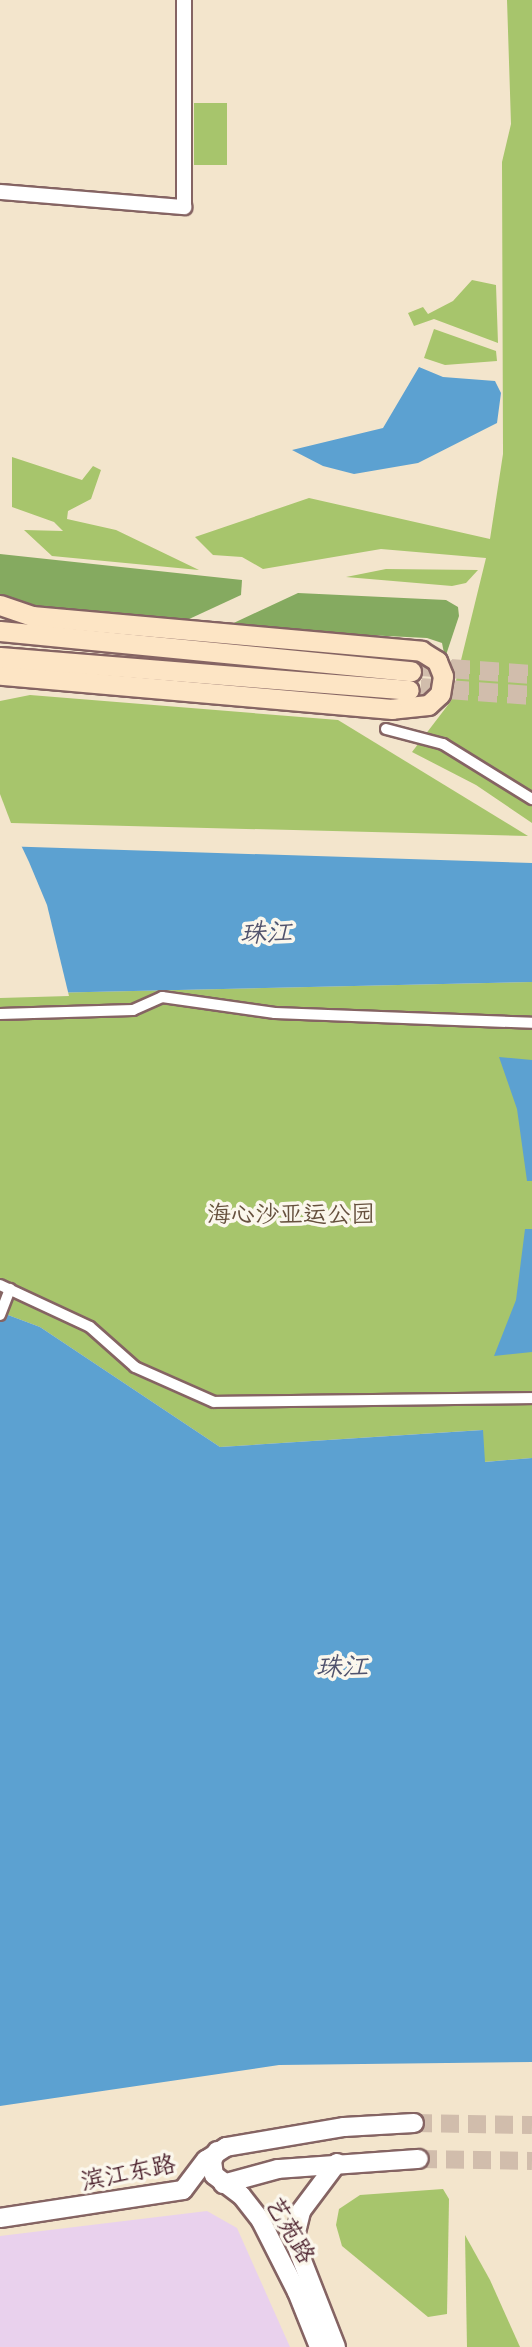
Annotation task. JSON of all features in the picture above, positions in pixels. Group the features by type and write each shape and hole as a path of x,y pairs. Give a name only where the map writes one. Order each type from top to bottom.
{"main road":[{"path":"0,605 32,616 421,651 437,661 443,676 435,700 411,709 32,668 0,657"},
{"path":"0,617 36,637"},
{"path":"0,631 410,681 0,666"},
{"path":"0,675 32,668"}],"street":[{"path":"0,192 184,207 184,0"},
{"path":"386,729 443,744 532,799"},
{"path":"0,1014 133,1010 162,998 275,1013 532,1023"},
{"path":"1,1312 5,1287 90,1327 135,1367 214,1402 532,1398"},
{"path":"414,2123 284,2136 218,2151 212,2169 223,2184 278,2169 419,2159"},
{"name":"滨江东路","path":"0,2218 183,2190 218,2151"},
{"name":"艺苑路","path":"336,2347 300,2263 294,2240 300,2211 337,2163"},
{"name":"艺苑路","path":"223,2184 241,2195 261,2221 297,2292 319,2347"}],"shaded area":[{"path":"207,2211 237,2228 290,2347 0,2347 0,2236"}],"green space":[{"path":"507,0 532,0 532,823 476,785 412,752 451,701 486,558 381,549 263,569 242,557 213,555 195,537 309,498 490,539 503,454 502,162 511,124"},
{"path":"194,103 227,103 227,165 194,165"},
{"path":"472,280 496,285 498,343 434,319 414,326 408,313 423,307 428,314 453,301"},
{"path":"434,329 496,351 497,361 445,365 424,358"},
{"path":"12,457 82,480 93,466 101,470 91,499 68,511 67,519 116,530 199,570 52,556 24,530 63,531 54,522 12,507"},
{"path":"0,554 242,580 241,595 187,620 19,605 0,594"},
{"path":"386,569 478,570 466,583 452,586 346,577"},
{"path":"298,593 446,600 458,607 459,616 445,658 442,643 427,638 223,628"},
{"path":"30,695 338,720 528,836 11,823 0,794 0,701"},
{"name":"海心沙亚运公园","path":"532,982 532,1458 484,1462 482,1430 220,1447 40,1327 0,1312 0,994"},
{"path":"443,2189 449,2199 447,2314 428,2317 342,2246 336,2225 339,2209 360,2195"},
{"path":"465,2235 490,2280 520,2347 467,2347"}],"water":[{"path":"419,367 443,377 495,381 501,393 497,423 418,463 354,474 323,466 292,450 383,428"},
{"name":"珠江","path":"0,846 532,863 532,982 0,994"},
{"path":"499,1057 532,1060 532,1181 527,1181 517,1109"},
{"path":"525,1229 532,1229 532,1352 494,1356 516,1300"},
{"name":"珠江","path":"0,1312 40,1327 220,1447 483,1430 485,1462 532,1458 532,2062 279,2065 0,2106"}],"pier":[{"path":"0,842 20,843 29,862 47,905 69,996 0,998"}],"tunnel":[{"path":"393,664 532,674"},
{"path":"392,685 532,695"},
{"path":"414,2123 532,2125"},
{"path":"419,2159 532,2161"}]}
